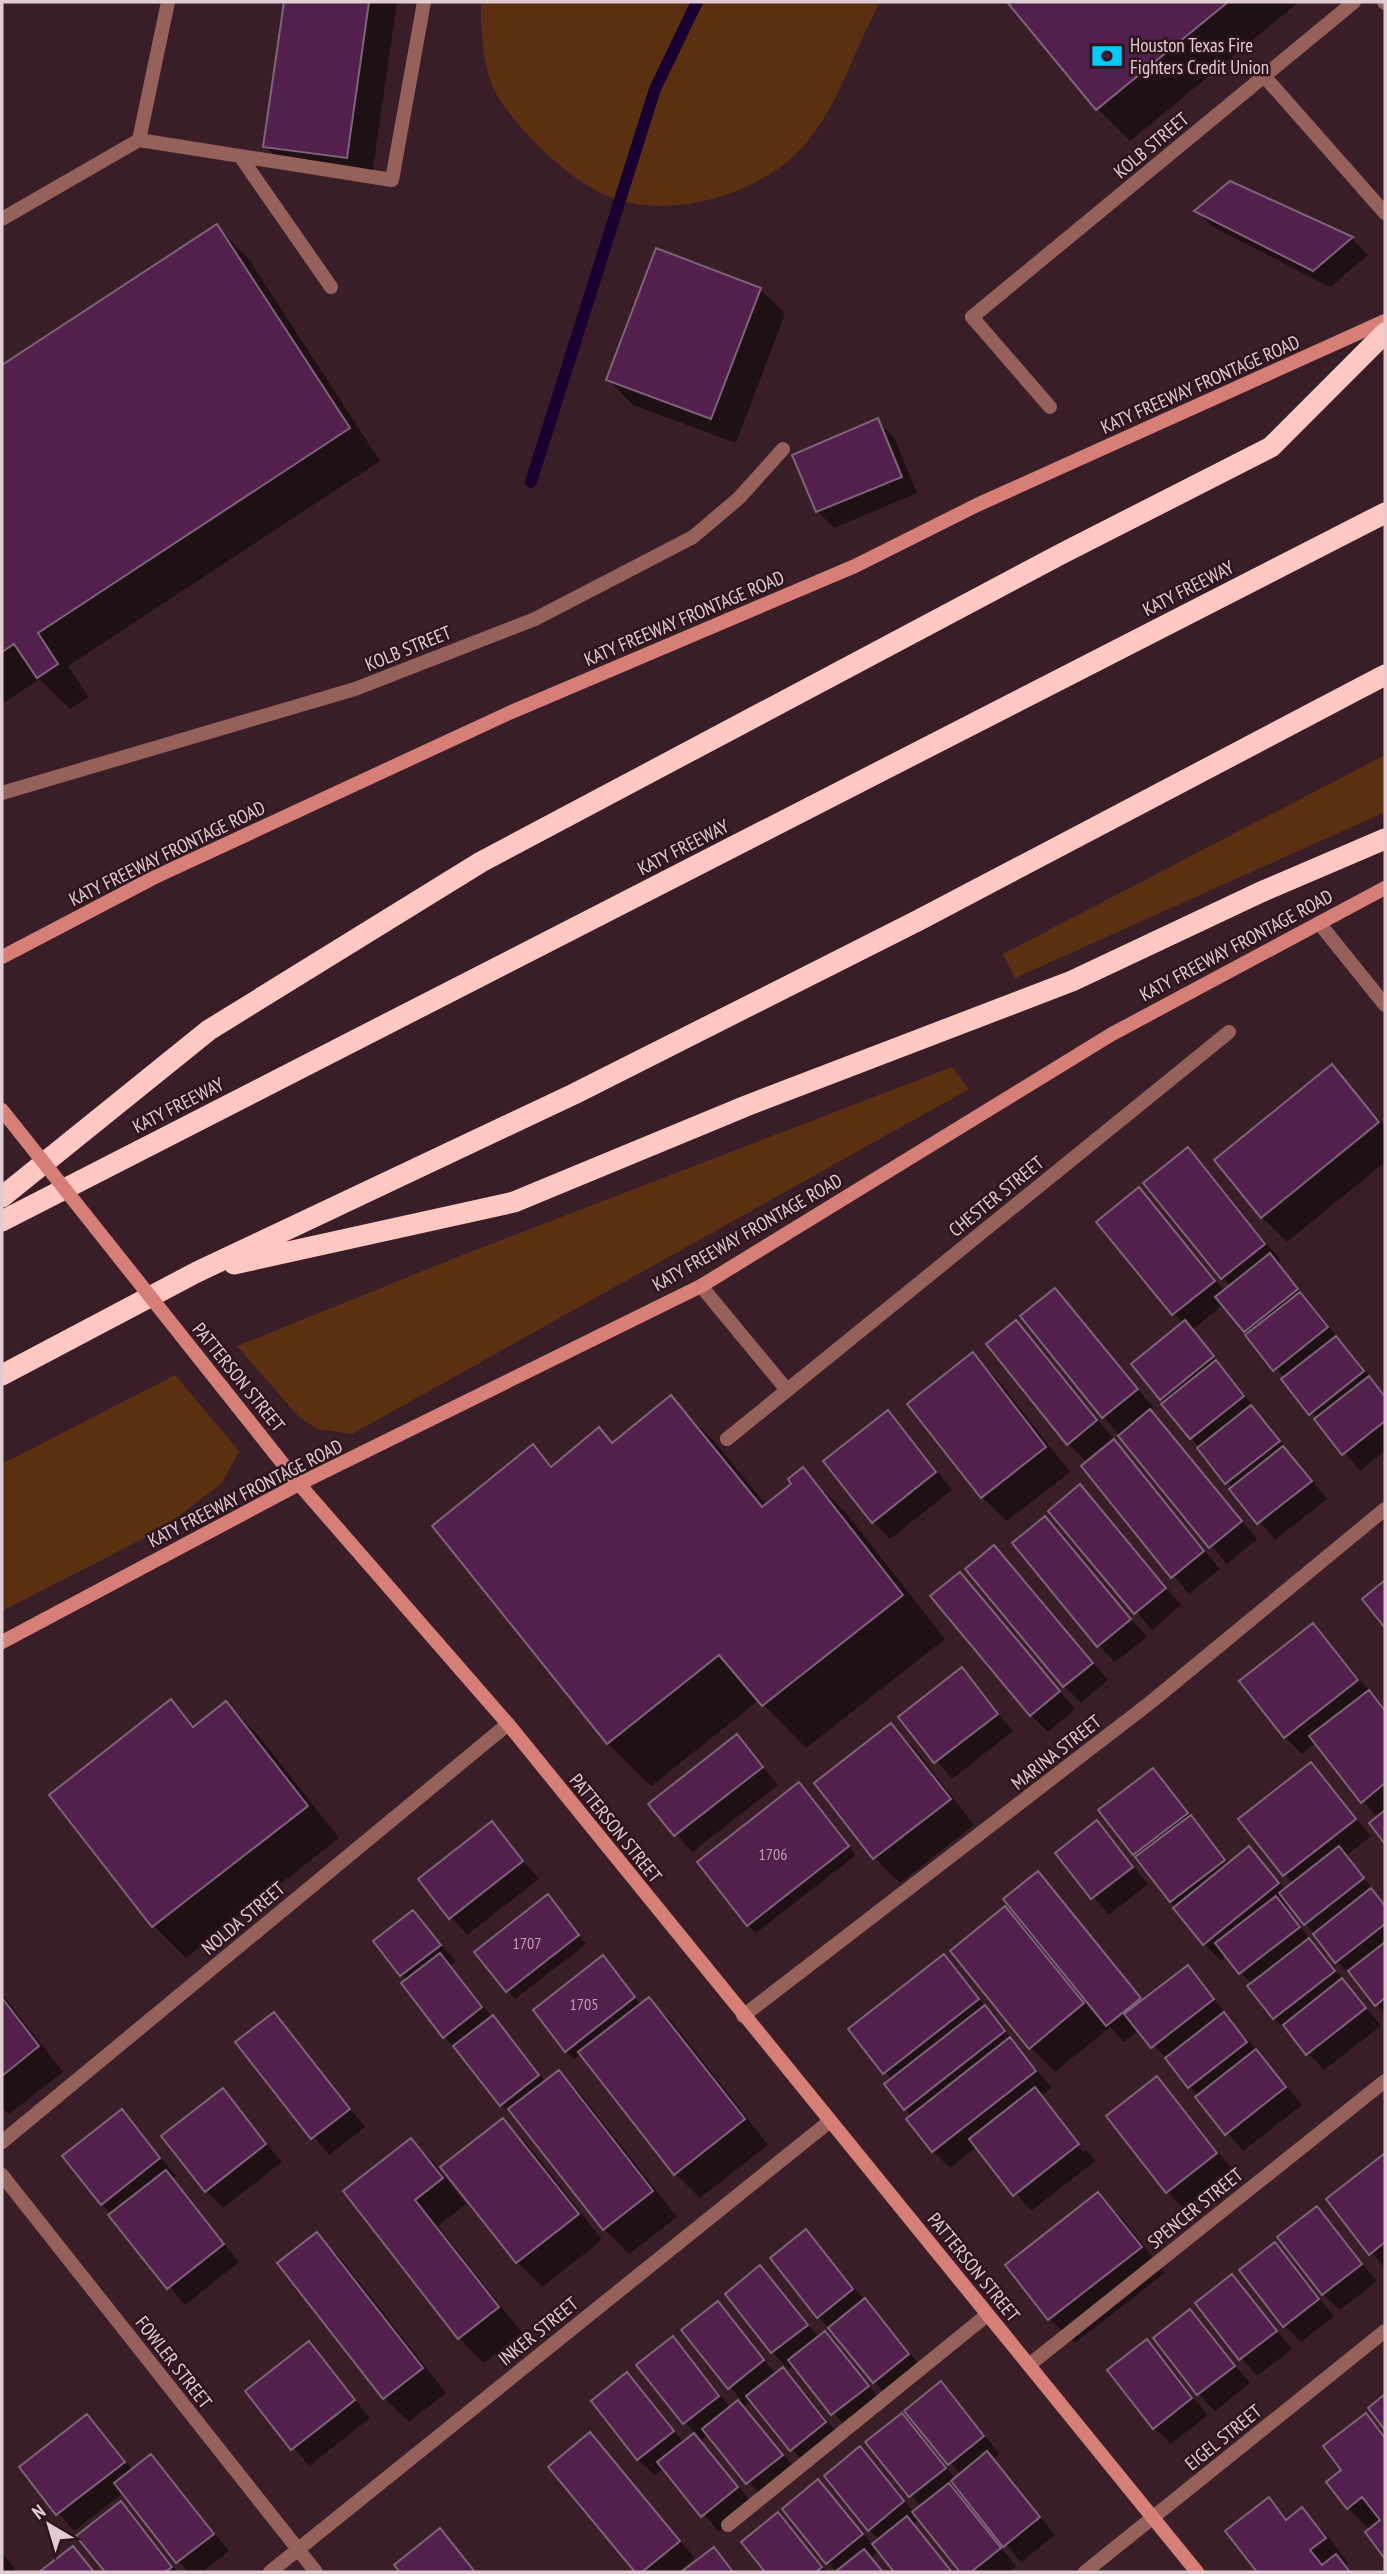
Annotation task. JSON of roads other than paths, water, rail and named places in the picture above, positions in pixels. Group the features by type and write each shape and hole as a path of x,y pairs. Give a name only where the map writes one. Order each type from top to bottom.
{"highway":[{"path":"2,1197 209,1030 481,862 1063,553 1271,447 1385,332"},
{"name":"KATY FREEWAY","path":"2,1222 1385,513"},
{"path":"2,1375 197,1272 586,1088 919,920 1385,675"},
{"path":"197,1272 514,1202 746,1106 1072,981 1261,892 1385,839"}],"main road":[{"name":"KATY FREEWAY FRONTAGE ROAD","path":"2,957 155,877 496,719 855,566 978,505 1385,321"},
{"name":"KATY FREEWAY FRONTAGE ROAD","path":"2,1642 299,1484 701,1286 1112,1034 1385,888"},
{"name":"PATTERSON STREET","path":"2,1110 299,1484 508,1724 1197,2572"}],"street":[{"path":"139,140 169,2"},
{"path":"2,219 139,140 393,180 424,2"},
{"name":"KOLB STREET","path":"1050,407 972,317 1354,2"},
{"path":"1264,76 1385,214"},
{"path":"240,156 331,287"},
{"name":"KOLB STREET","path":"2,793 355,690 535,618 692,537 738,498 783,449"},
{"path":"1320,923 1385,1004"},
{"name":"CHESTER STREET","path":"727,1439 1229,1032"},
{"path":"701,1286 787,1390"},
{"name":"MARINA STREET","path":"743,2016 1152,1702 1385,1509"},
{"name":"NOLDA STREET","path":"2,2142 508,1724"},
{"name":"SPENCER STREET","path":"1029,2365 1385,2081"},
{"name":"INKER STREET","path":"270,2572 830,2121"},
{"name":"FOWLER STREET","path":"2,2175 316,2572"},
{"path":"729,2525 987,2315"},
{"name":"EIGEL STREET","path":"1085,2572 1385,2331"}],"waterway":[{"path":"531,482 655,89 697,2"}],"place":[{"name":"Houston Texas Fire Fighters Credit Union","path":"1107,56"}]}
